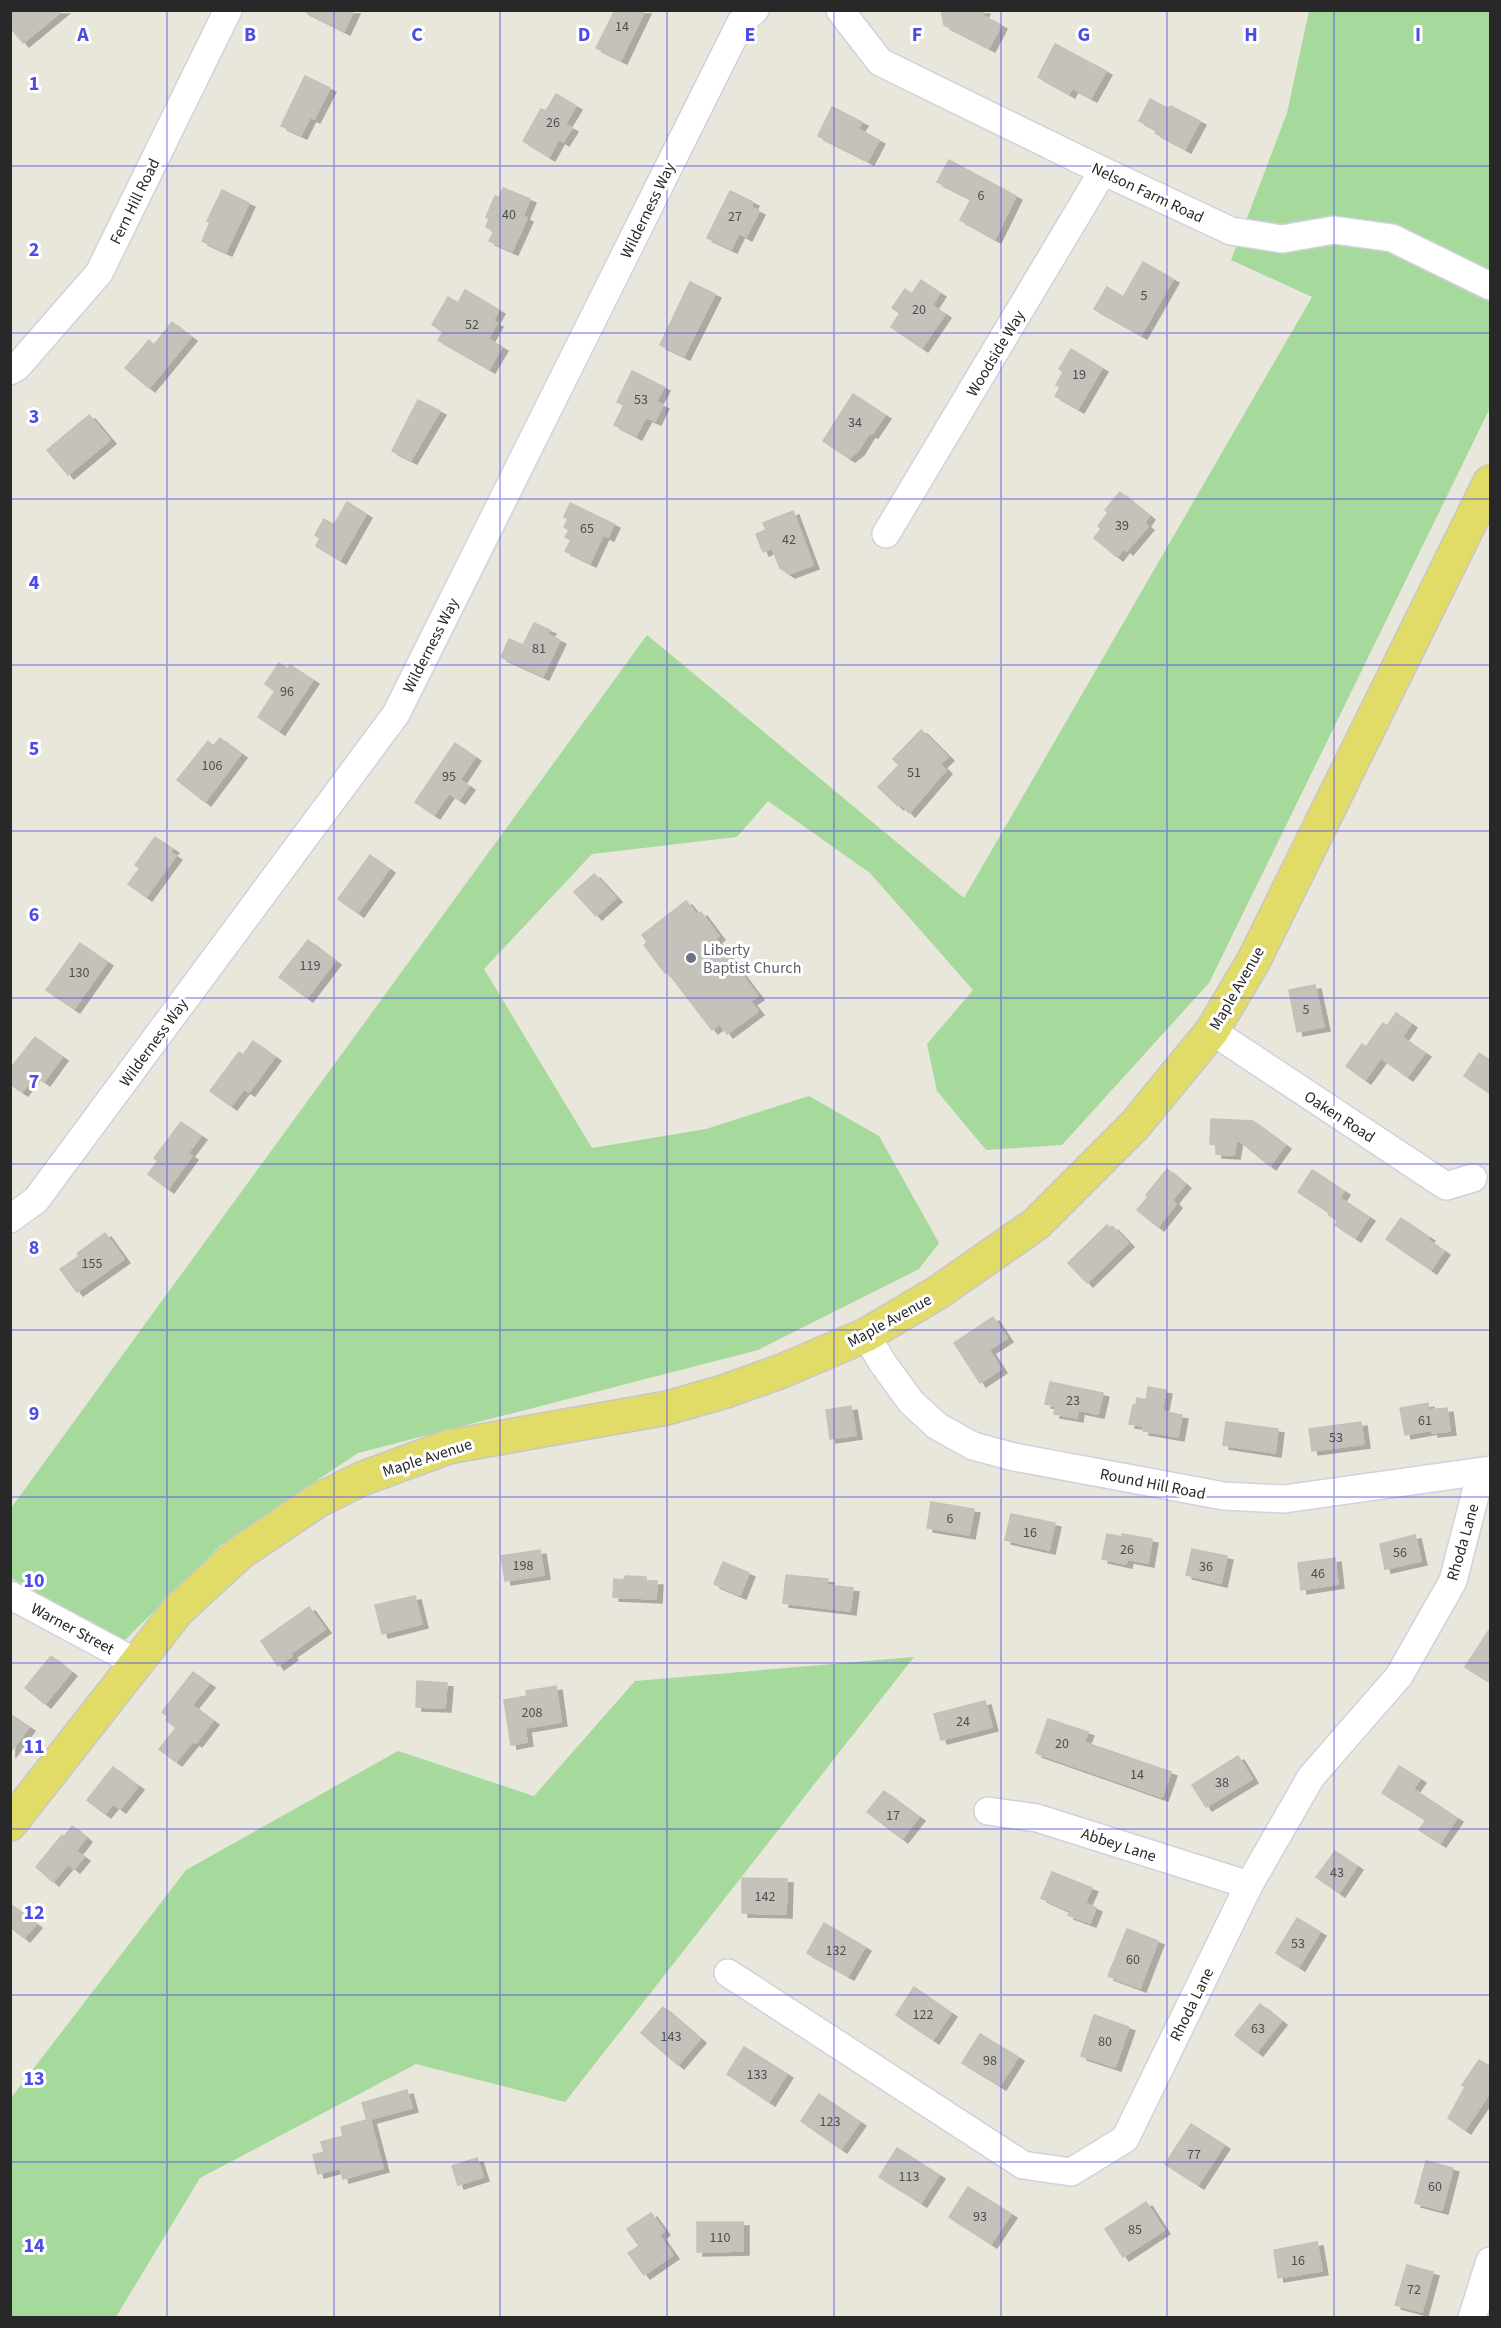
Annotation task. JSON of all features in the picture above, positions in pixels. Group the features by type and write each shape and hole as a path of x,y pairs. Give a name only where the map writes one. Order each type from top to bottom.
{"main road":[{"name":"Maple Avenue","path":"10,1824 178,1610 240,1553 317,1501 361,1479 448,1447 622,1417 690,1402 782,1371 866,1335 937,1293 1035,1224 1136,1125 1212,1031 1254,960 1491,482"}],"street":[{"name":"Fern Hill Road","path":"10,371 17,367 99,273 228,10"},
{"name":"Wilderness Way","path":"10,1219 36,1200 396,714 741,22 755,10"},
{"name":"Nelson Farm Road","path":"840,10 880,62 1231,231 1282,239 1334,230 1392,238 1491,285"},
{"name":"Woodside Way","path":"886,534 1103,171"},
{"name":"Oaken Road","path":"1212,1031 1446,1185 1473,1178"},
{"name":"Round Hill Road","path":"866,1335 882,1362 911,1401 938,1426 973,1446 1014,1457 1224,1496 1284,1499 1486,1471"},
{"name":"Rhoda Lane","path":"728,1973 1023,2165 1071,2172 1125,2139 1249,1885 1311,1777 1399,1676 1453,1581 1486,1471"},
{"name":"Warner Street","path":"10,1595 135,1662"},
{"name":"Abbey Lane","path":"988,1811 1036,1818 1249,1885"},
{"path":"1472,2318 1491,2261"}],"green space":[{"path":"1309,11 1490,11 1490,408 1209,983 1062,1145 986,1150 937,1091 927,1044 973,990 870,873 768,801 737,837 592,854 484,969 592,1148 706,1129 809,1096 879,1136 939,1243 919,1269 758,1350 358,1453 221,1545 123,1642 11,1578 11,1508 647,635 964,898 1312,297 1231,260 1287,113"},
{"path":"914,1657 565,2102 416,2064 200,2178 116,2317 11,2317 11,2098 186,1870 398,1751 534,1796 635,1681"}],"building":[{"path":"16,10 63,10 23,43 10,27 10,15"},
{"path":"302,10 354,10 344,31"},
{"path":"615,10 645,10 621,60 596,48"},
{"path":"941,10 984,10 982,15 1001,25 989,48 944,25"},
{"path":"1055,44 1106,71 1091,98 1072,88 1069,94 1038,77"},
{"path":"305,76 330,88 314,119 310,117 301,135 281,126"},
{"path":"556,94 576,106 565,124 572,128 563,142 559,139 549,157 523,141 541,109 546,111"},
{"path":"1150,99 1167,108 1171,106 1200,121 1185,149 1155,133 1157,130 1139,121"},
{"path":"832,107 862,122 858,129 879,140 868,161 818,136"},
{"path":"949,160 1016,196 995,239 960,220 971,199 937,182"},
{"path":"503,188 530,199 523,216 527,218 512,251 489,241 494,231 486,227 489,219 486,217 495,196 499,198"},
{"path":"222,190 249,203 226,252 202,241 210,222 207,221"},
{"path":"730,191 753,202 751,207 759,211 746,237 739,233 731,249 707,238"},
{"path":"1143,262 1173,279 1141,335 1094,309 1107,287 1123,297"},
{"path":"921,280 940,293 932,305 945,314 922,348 891,327 900,313 892,308 905,289 912,294"},
{"path":"690,282 715,294 684,356 660,345"},
{"path":"465,290 499,310 493,321 497,323 488,339 502,347 489,369 438,340 444,331 432,325 448,297 458,303"},
{"path":"172,322 191,337 149,388 125,368 149,340 154,345"},
{"path":"1071,349 1102,368 1078,409 1055,396 1060,387 1056,385 1063,372 1059,369"},
{"path":"632,371 664,387 656,402 663,405 655,421 646,417 636,436 614,425 624,405 617,402"},
{"path":"853,394 885,415 872,434 869,433 858,451 849,458 823,441"},
{"path":"418,400 440,411 411,460 392,451"},
{"path":"89,415 110,440 68,475 47,450"},
{"path":"1120,492 1149,516 1144,523 1148,526 1127,551 1124,548 1117,557 1094,538 1101,529 1098,526 1108,513 1105,510"},
{"path":"347,502 366,514 340,560 316,546 320,538 315,535 324,519 334,525"},
{"path":"570,503 614,524 608,537 603,535 590,563 565,551 571,540 565,537 569,530 564,527 568,519 564,517"},
{"path":"793,511 813,565 789,574 780,568 772,548 763,552 756,534 766,530 763,523"},
{"path":"534,623 550,630 547,634 560,640 543,676 501,657 509,639 523,645"},
{"path":"279,663 288,669 290,665 313,680 279,731 258,717 275,691 265,684"},
{"path":"921,730 948,757 940,764 946,770 909,813 878,787 899,765 893,759"},
{"path":"220,738 241,754 205,802 177,780 208,741 213,746"},
{"path":"455,743 475,757 460,780 469,786 459,800 449,793 434,815 415,802"},
{"path":"155,837 173,849 170,852 176,856 146,897 128,884 140,868 135,865"},
{"path":"370,855 389,869 358,913 338,899"},
{"path":"594,874 616,898 596,916 574,892"},
{"name":"Liberty Baptist Church","path":"686,901 697,915 701,912 719,936 715,939 758,996 750,1001 758,1011 727,1034 720,1024 712,1030 644,945 647,942 642,935"},
{"path":"308,940 335,961 307,998 279,977"},
{"path":"80,943 107,962 74,1009 46,990"},
{"path":"1315,985 1324,1027 1297,1032 1289,990"},
{"path":"1396,1013 1411,1024 1402,1037 1425,1053 1407,1077 1381,1058 1365,1080 1346,1066 1362,1044 1366,1047 1383,1023 1387,1026"},
{"path":"35,1037 62,1057 44,1082 35,1075 22,1092 10,1084 10,1069"},
{"path":"253,1041 275,1057 249,1092 244,1089 231,1106 210,1091 239,1052 243,1055"},
{"path":"1479,1053 1491,1061 1491,1094 1464,1076"},
{"path":"1211,1119 1253,1121 1285,1145 1270,1166 1237,1139 1234,1155 1216,1154 1216,1145 1210,1144"},
{"path":"181,1122 201,1136 188,1153 192,1156 168,1189 148,1174 158,1161 154,1158"},
{"path":"1167,1169 1185,1184 1172,1200 1176,1204 1158,1227 1137,1210"},
{"path":"1312,1170 1344,1191 1340,1198 1369,1217 1355,1238 1335,1225 1338,1221 1328,1212 1298,1192"},
{"path":"1401,1218 1429,1237 1427,1239 1444,1251 1431,1270 1386,1239"},
{"path":"1107,1225 1110,1228 1112,1226 1128,1243 1087,1283 1068,1263"},
{"path":"105,1233 124,1259 77,1292 60,1269 78,1257 78,1253"},
{"path":"993,1317 1007,1338 989,1350 1001,1369 980,1383 954,1343"},
{"path":"1050,1382 1103,1393 1098,1414 1078,1410 1077,1418 1054,1414 1055,1406 1045,1404"},
{"path":"1148,1387 1166,1390 1162,1411 1182,1415 1178,1437 1143,1431 1144,1426 1129,1424 1133,1405 1136,1405 1137,1398 1146,1400"},
{"path":"1428,1403 1429,1410 1447,1408 1450,1431 1432,1433 1432,1430 1405,1435 1400,1408"},
{"path":"851,1406 856,1435 830,1439 826,1410"},
{"path":"1226,1422 1278,1429 1275,1453 1223,1445"},
{"path":"1361,1422 1364,1444 1312,1451 1309,1429"},
{"path":"931,1502 974,1509 969,1535 927,1528"},
{"path":"1011,1514 1055,1523 1049,1550 1005,1540"},
{"path":"1107,1534 1152,1539 1148,1563 1127,1559 1126,1564 1102,1559"},
{"path":"1415,1535 1421,1561 1385,1569 1380,1544"},
{"path":"1192,1549 1227,1556 1221,1583 1186,1575"},
{"path":"540,1550 544,1575 505,1581 501,1556"},
{"path":"1335,1558 1338,1584 1301,1590 1298,1563"},
{"path":"723,1562 749,1573 740,1595 714,1584"},
{"path":"786,1575 828,1579 827,1585 853,1588 850,1611 783,1603"},
{"path":"626,1576 646,1577 646,1581 657,1581 656,1599 613,1597 614,1579 623,1580"},
{"path":"415,1596 422,1624 382,1634 375,1605"},
{"path":"309,1607 325,1629 290,1654 292,1656 278,1666 261,1641"},
{"path":"1491,1627 1491,1683 1465,1667"},
{"path":"51,1656 71,1672 45,1704 25,1688"},
{"path":"193,1672 209,1684 192,1705 213,1721 196,1743 193,1741 176,1762 159,1749 176,1728 166,1720 168,1716 162,1712"},
{"path":"417,1681 447,1683 445,1708 416,1707"},
{"path":"556,1686 561,1722 525,1728 527,1742 511,1745 504,1700 527,1696 526,1691"},
{"path":"985,1701 992,1727 941,1740 934,1714"},
{"path":"10,1714 29,1727 10,1753"},
{"path":"1048,1719 1088,1732 1084,1742 1171,1772 1162,1797 1036,1753"},
{"path":"1238,1756 1252,1779 1206,1807 1192,1785"},
{"path":"1399,1766 1420,1779 1413,1789 1457,1818 1440,1843 1419,1830 1426,1820 1382,1793"},
{"path":"113,1767 138,1786 120,1809 113,1804 105,1814 87,1800"},
{"path":"884,1791 919,1817 902,1839 867,1812"},
{"path":"72,1826 86,1838 76,1851 84,1857 74,1869 68,1864 53,1882 36,1867"},
{"path":"1335,1851 1357,1866 1339,1893 1316,1877"},
{"path":"1052,1872 1092,1888 1085,1903 1096,1908 1090,1923 1068,1915 1070,1911 1041,1898"},
{"path":"742,1878 787,1879 786,1914 742,1913"},
{"path":"10,1904 36,1924 24,1938 10,1927"},
{"path":"1297,1918 1320,1932 1299,1967 1276,1953"},
{"path":"824,1923 865,1947 848,1976 807,1953"},
{"path":"1127,1929 1158,1941 1140,1988 1108,1976"},
{"path":"914,1987 951,2013 933,2040 896,2015"},
{"path":"1260,2004 1281,2021 1257,2052 1235,2035"},
{"path":"663,2007 700,2039 678,2065 641,2033"},
{"path":"1094,2015 1129,2027 1115,2067 1081,2056"},
{"path":"980,2034 1018,2057 1000,2086 962,2063"},
{"path":"744,2047 787,2074 769,2102 727,2074"},
{"path":"1479,2060 1491,2067 1491,2091 1465,2130 1448,2118 1465,2087 1462,2085"},
{"path":"407,2090 412,2108 367,2120 362,2103"},
{"path":"819,2094 860,2122 841,2149 801,2121"},
{"path":"370,2119 383,2168 343,2179 340,2168 318,2174 313,2155 324,2152 321,2142 343,2136 341,2127"},
{"path":"1191,2124 1224,2145 1198,2185 1165,2164"},
{"path":"897,2148 939,2175 921,2203 879,2177"},
{"path":"477,2158 483,2177 458,2185 452,2166"},
{"path":"1426,2161 1453,2168 1442,2210 1415,2203"},
{"path":"968,2187 1011,2214 991,2244 949,2217"},
{"path":"1146,2202 1164,2230 1123,2257 1105,2229"},
{"path":"651,2213 664,2231 659,2235 673,2255 644,2275 628,2253 639,2246 627,2229"},
{"path":"697,2222 743,2222 743,2251 697,2252"},
{"path":"1317,2242 1322,2271 1278,2278 1274,2250"},
{"path":"1407,2265 1433,2272 1422,2312 1395,2305"}],"place":[{"name":"Liberty Baptist Church","path":"691,958"}]}
